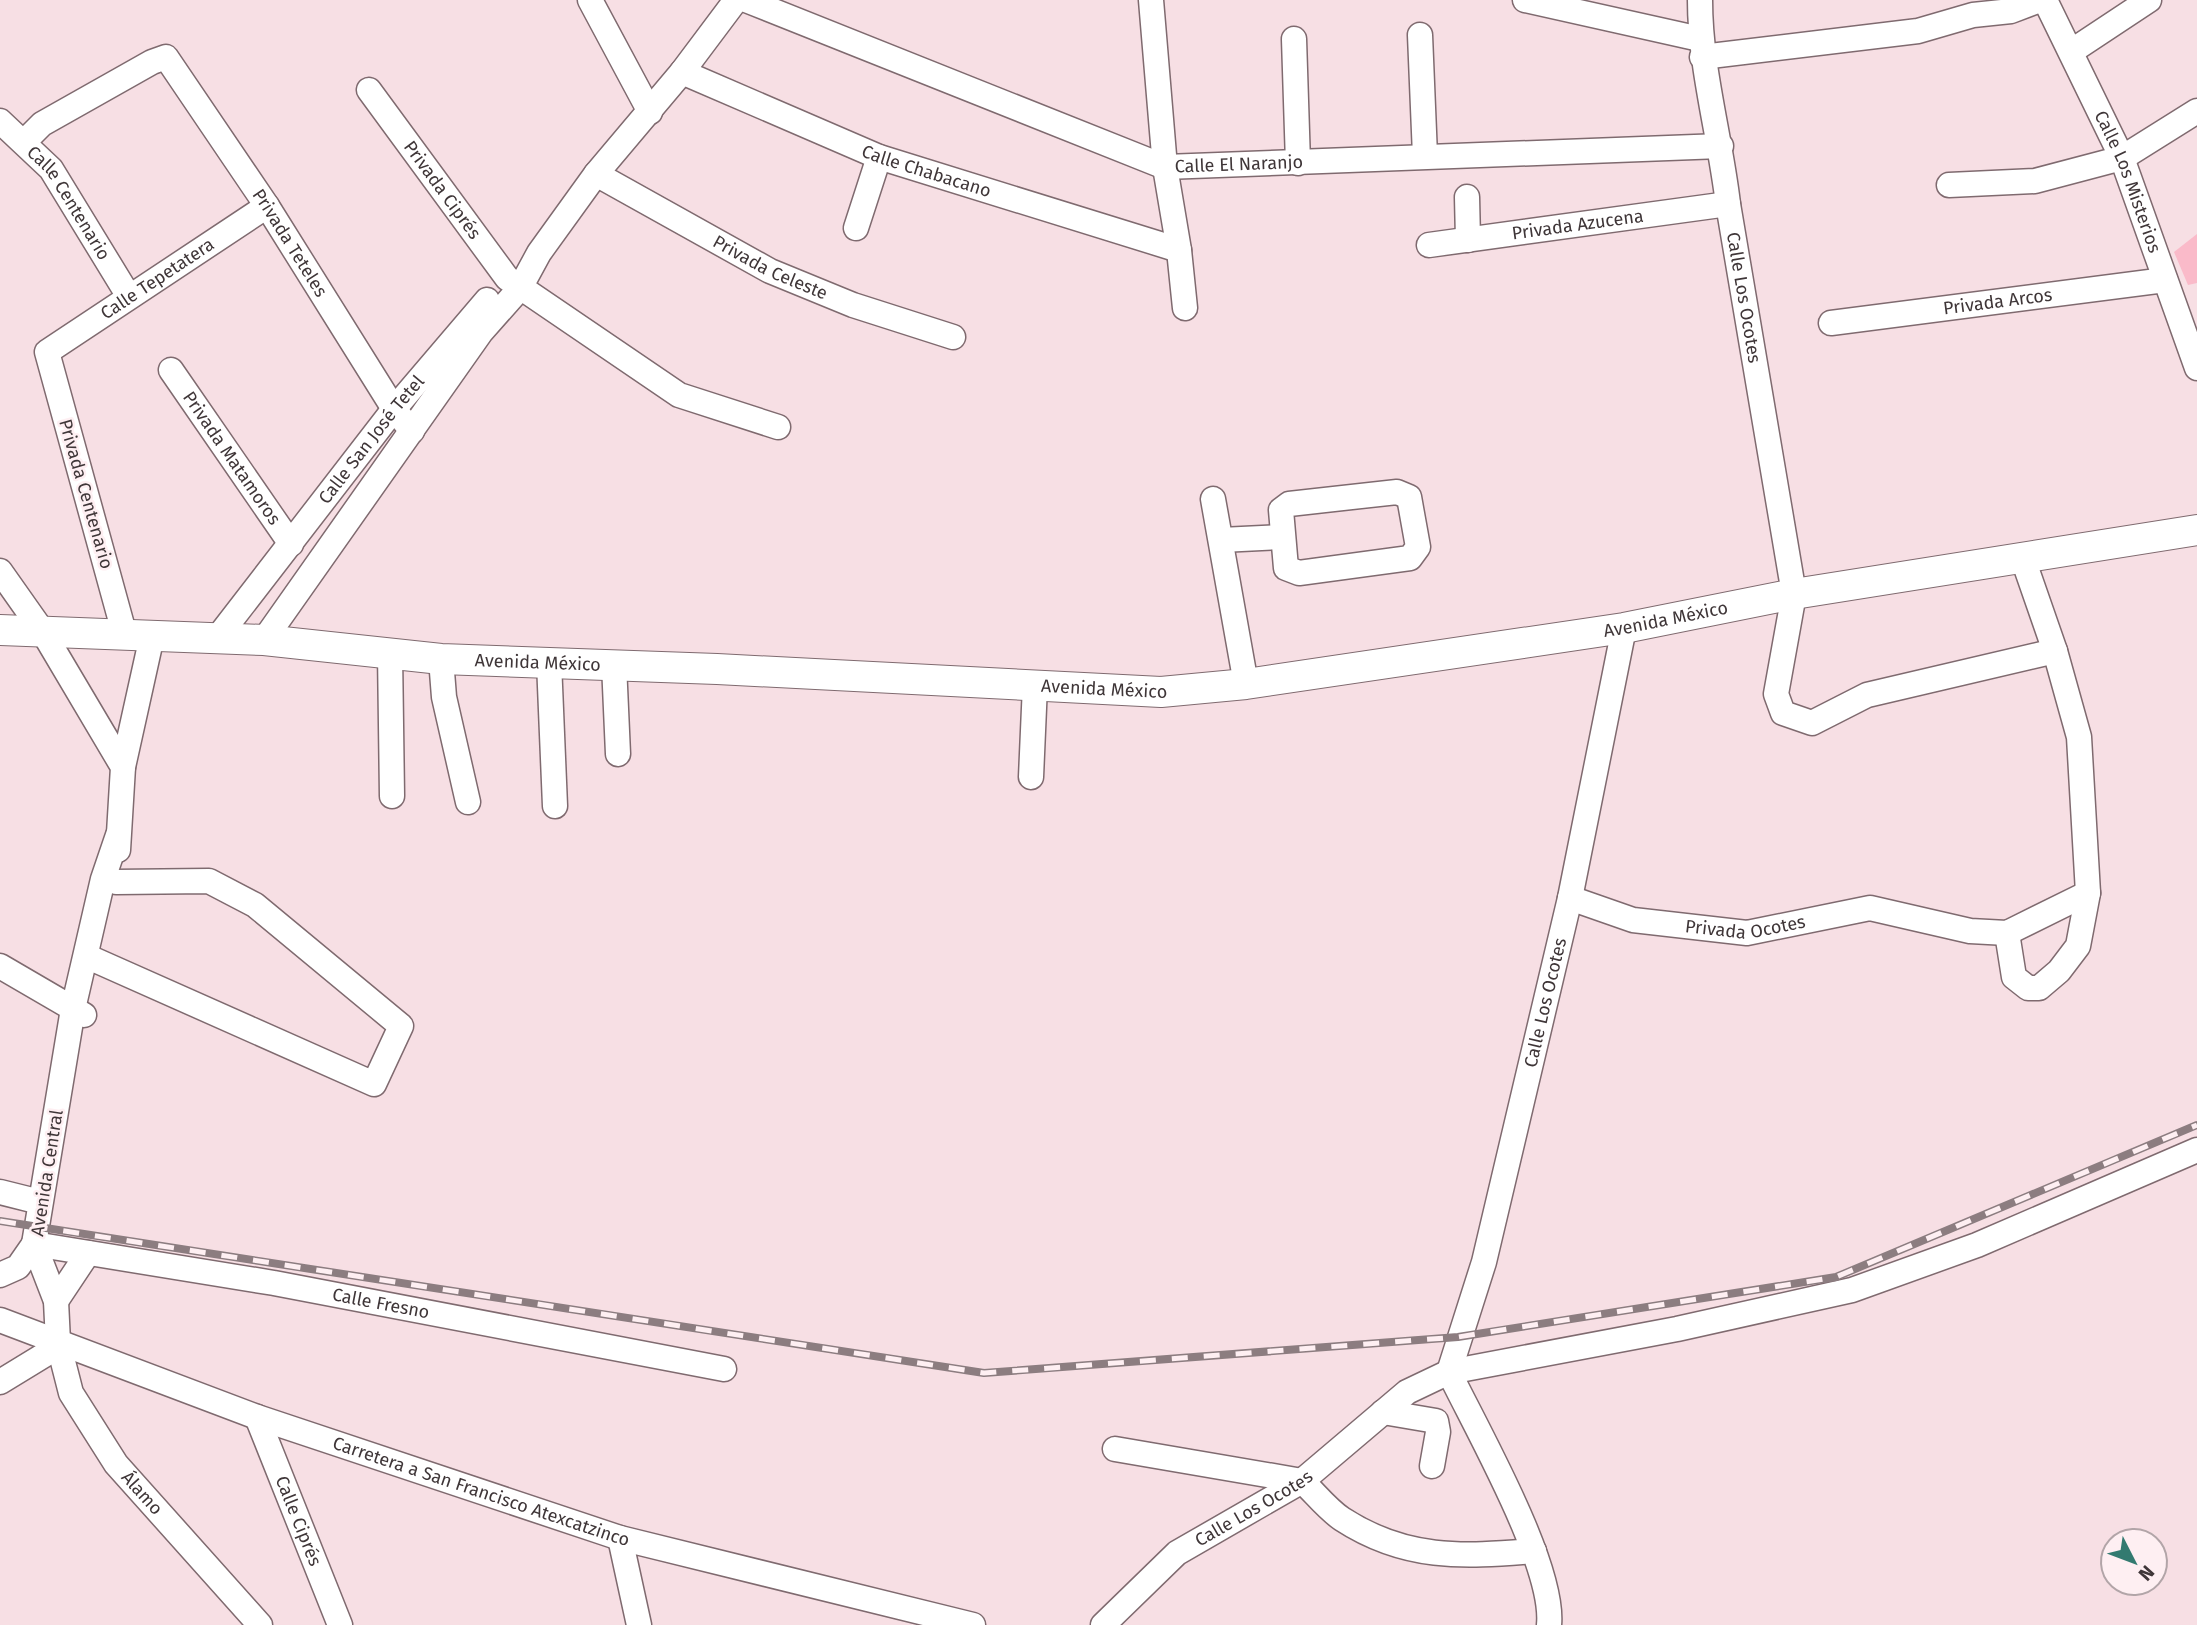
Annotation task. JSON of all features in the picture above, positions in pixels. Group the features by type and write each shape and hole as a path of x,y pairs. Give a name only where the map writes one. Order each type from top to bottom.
{"main road":[{"name":"Avenida México","path":"0,630 264,639 441,659 614,664 1161,692 1246,684 1624,628 1794,594 2197,530"}],"street":[{"path":"590,0 650,111"},
{"name":"Calle San José Tetel","path":"218,637 394,409 539,253 596,174 682,72 736,0"},
{"name":"Calle El Naranjo","path":"746,0 1165,167 1721,146"},
{"path":"1151,0 1165,167 1179,250 1185,308"},
{"path":"1525,0 1701,48 1918,31 1973,15 2011,12 2043,0"},
{"name":"Calle Los Ocotes","path":"1700,0 1701,48 1721,146 1728,204 1794,594 1776,694 1783,713 1812,723 1867,695 2055,651"},
{"name":"Calle Los Misterios","path":"2043,0 2072,51 2122,158 2197,368"},
{"path":"2072,51 2149,0"},
{"path":"1420,35 1425,156"},
{"path":"1294,39 1298,163"},
{"name":"Privada Teteles","path":"24,142 42,124 152,62 166,57 267,206 394,409 412,431"},
{"name":"Calle Chabacano","path":"682,72 879,156 1179,250"},
{"name":"Privada Ciprés","path":"369,90 513,283 679,395 778,427"},
{"path":"1949,185 2035,181 2122,158 2196,112"},
{"name":"Calle Centenario","path":"0,121 51,169 128,295"},
{"path":"856,228 879,156"},
{"name":"Privada Celeste","path":"596,174 770,271 853,305 953,337"},
{"path":"1467,197 1468,240"},
{"name":"Privada Azucena","path":"1429,245 1728,204"},
{"name":"Calle Tepetatera","path":"47,352 128,295 267,206"},
{"name":"Privada Arcos","path":"1831,323 2165,280"},
{"name":"Calle San José Tetel","path":"264,639 513,283"},
{"name":"Privada Centenario","path":"47,352 139,636"},
{"name":"Privada Matamoros","path":"172,370 291,544"},
{"path":"1397,492 1409,497 1418,547 1410,558 1299,573 1286,568 1281,537 1281,510 1289,504 1397,492"},
{"path":"1213,499 1246,684"},
{"path":"1221,540 1281,537"},
{"path":"2022,556 2055,651 2079,737 2088,892 2078,946 2059,971 2039,988 2028,988 2014,977 2007,933 2088,892"},
{"path":"0,571 43,632 123,767"},
{"name":"Calle Los Ocotes","path":"1449,1372 1484,1262 1570,898 1624,628"},
{"name":"Avenida Central","path":"59,1344 56,1301 34,1244 69,1042 116,882 123,767 139,636"},
{"path":"390,653 392,796"},
{"path":"441,659 444,697 468,802"},
{"path":"549,662 555,806"},
{"path":"614,664 618,754"},
{"path":"1031,777 1035,685"},
{"name":"Avenida Central","path":"92,959 103,879 118,835"},
{"path":"92,959 374,1084 401,1026 255,905 209,881 116,882"},
{"name":"Privada Ocotes","path":"1570,898 1633,920 1747,933 1870,908 1970,931 2007,933"},
{"path":"0,966 78,1012"},
{"name":"Calle Los Ocotes","path":"1103,1625 1177,1553 1303,1481 1408,1392 1449,1372 1678,1329 1852,1290 1977,1245 2197,1150"},
{"path":"0,1192 40,1202"},
{"path":"0,1275 18,1267 34,1244"},
{"name":"Calle Fresno","path":"34,1244 444,1314 724,1369"},
{"path":"56,1301 88,1252"},
{"name":"Carretera a San Francisco Atexcatzinco","path":"0,1320 257,1417 620,1538 973,1625"},
{"path":"0,1382 59,1344"},
{"name":"Álamo","path":"59,1344 71,1393 116,1464 260,1625"},
{"path":"1449,1372 1534,1551 1550,1608 1549,1625"},
{"path":"1383,1412 1436,1421 1438,1433 1432,1466"},
{"name":"Calle Ciprés","path":"257,1417 340,1625"},
{"path":"1115,1449 1303,1481 1339,1518 1390,1545 1437,1553 1472,1555 1534,1551"},
{"path":"620,1538 639,1625"}],"shaded area":[{"path":"2197,234 2197,283 2188,285 2174,252"}],"railway":[{"path":"0,1221 984,1373 1458,1337 1836,1277 2197,1125"}]}
